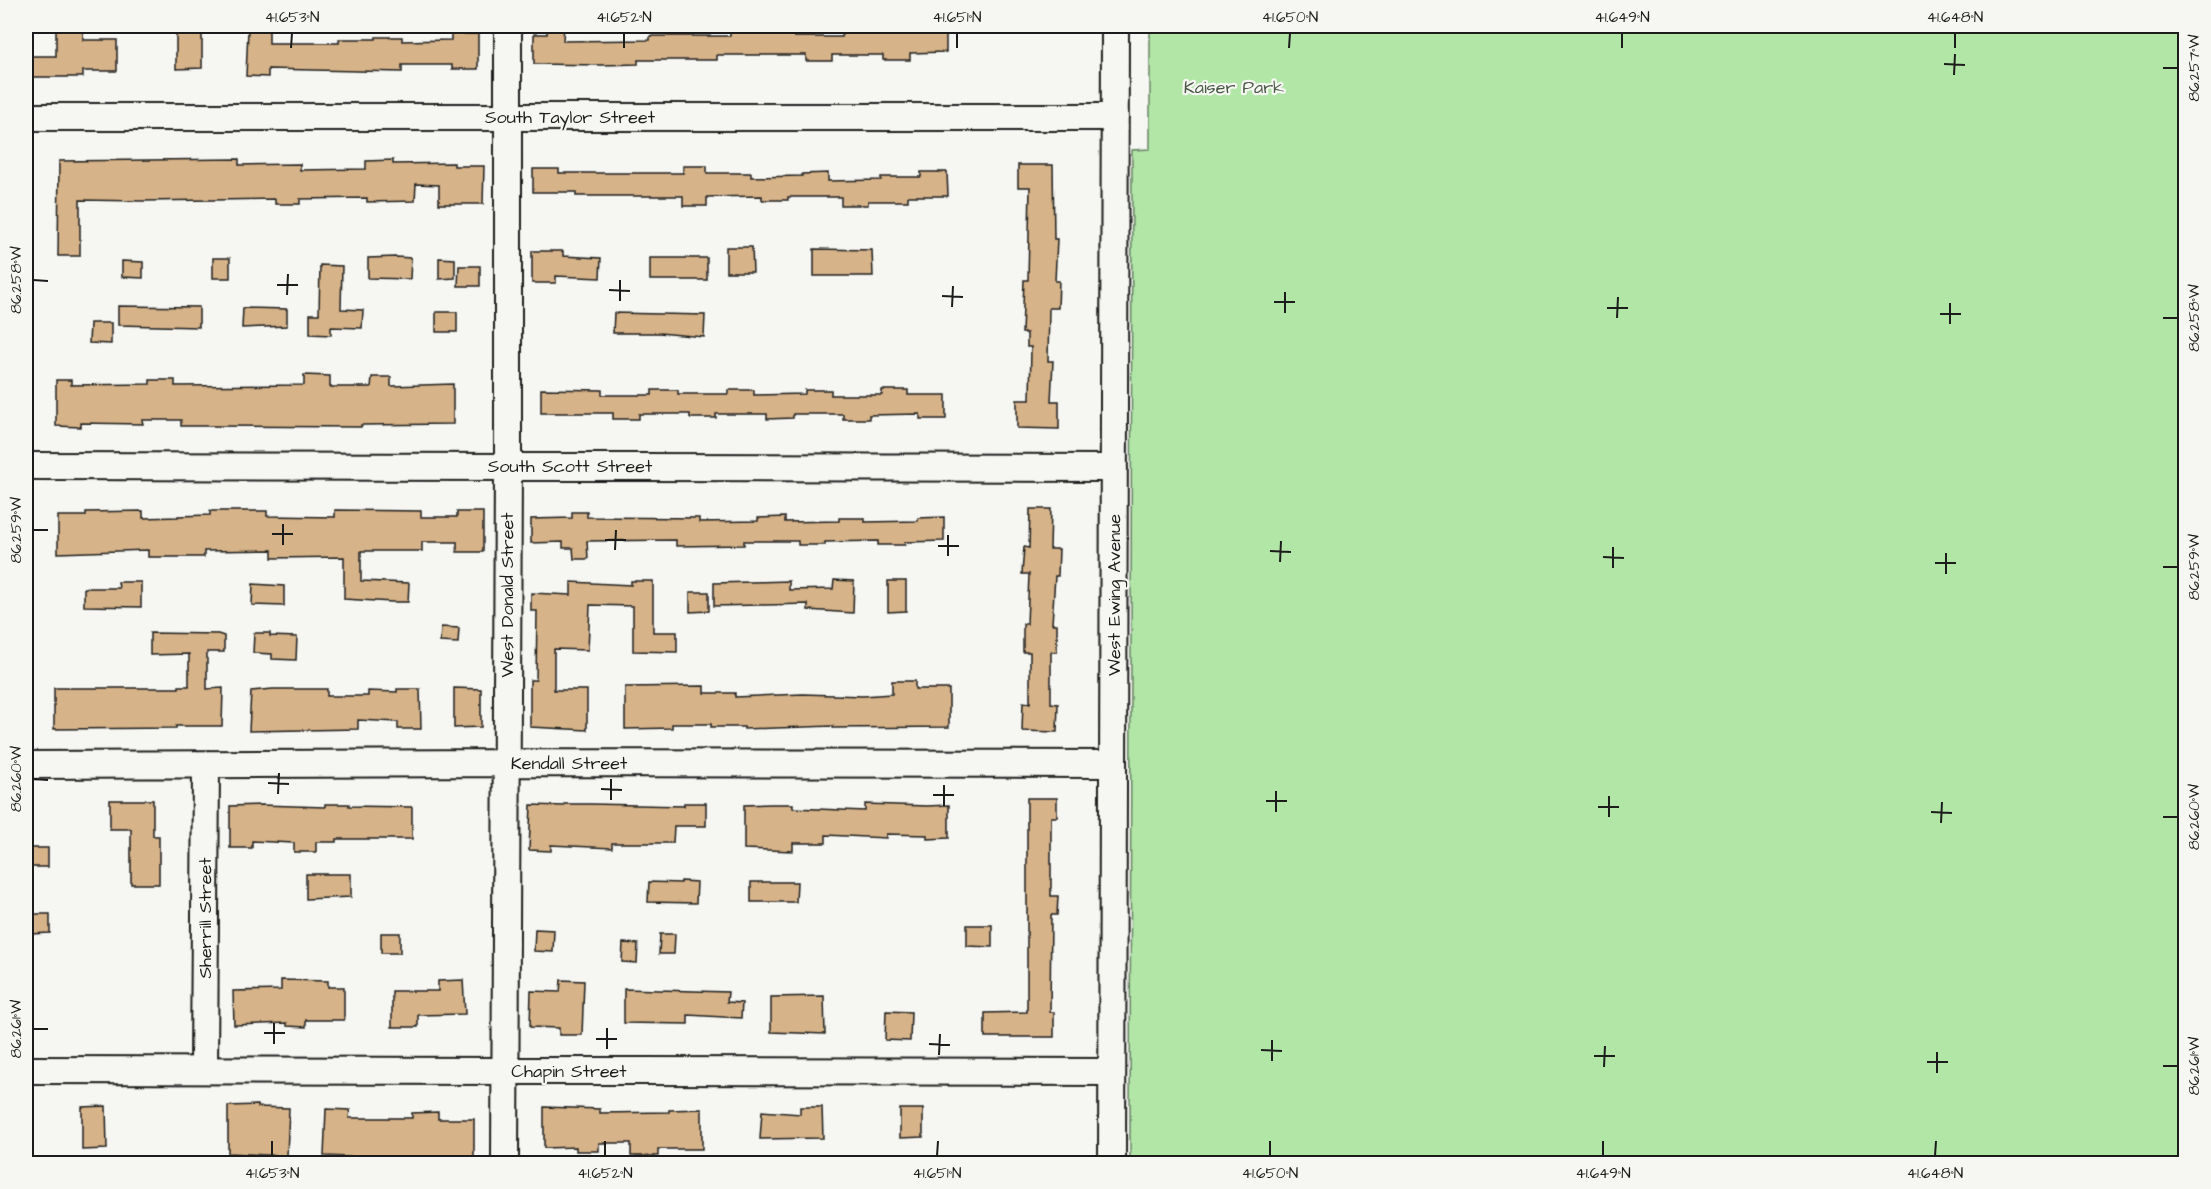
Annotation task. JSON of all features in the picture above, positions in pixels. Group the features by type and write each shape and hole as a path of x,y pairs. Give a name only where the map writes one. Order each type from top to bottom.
{"street":[{"name":"West Donald Street","path":"505,1164 508,26"},
{"name":"West Ewing Avenue","path":"1112,1164 1115,26"},
{"name":"South Taylor Street","path":"26,117 1114,117"},
{"name":"South Scott Street","path":"26,466 1114,468"},
{"name":"Kendall Street","path":"26,765 1113,764"},
{"name":"Sherrill Street","path":"204,1070 206,765"},
{"name":"Chapin Street","path":"26,1070 1112,1072"}],"green space":[{"name":"Kaiser Park","path":"1150,26 2185,26 2185,1163 1130,1163 1132,150 1150,149"}],"building":[{"path":"56,26 83,26 83,40 117,40 117,71 83,71 83,77 26,77 26,56 56,56"},
{"path":"547,26 564,26 563,41 650,40 650,36 730,36 730,31 794,31 794,37 842,37 842,31 846,31 846,26 946,28 946,52 910,53 910,60 883,60 883,55 832,55 832,61 806,61 806,55 717,55 717,60 638,60 638,64 534,64 534,34 547,34"},
{"path":"176,29 202,29 202,68 176,69"},
{"path":"248,30 269,30 269,43 339,43 339,39 376,39 376,37 402,37 402,41 451,40 451,34 478,34 478,69 452,69 452,65 402,65 402,72 268,69 268,77 246,76"},
{"path":"239,159 239,165 300,164 300,170 366,169 366,161 393,160 393,164 454,163 454,166 484,166 483,204 439,204 439,185 416,184 415,201 367,202 367,198 300,199 300,204 275,204 275,199 80,200 80,256 58,256 59,161"},
{"path":"1018,165 1053,165 1054,239 1057,239 1055,281 1059,281 1058,308 1049,308 1048,361 1053,361 1051,401 1059,401 1059,429 1017,428 1017,400 1030,400 1031,347 1027,347 1027,333 1022,333 1024,280 1028,280 1030,187 1018,187"},
{"path":"683,166 707,166 707,173 751,173 751,177 828,173 828,181 921,177 921,172 947,172 948,196 908,196 908,201 868,201 868,205 841,205 841,197 788,197 788,200 762,200 762,196 707,197 707,206 683,206 683,196 576,196 576,192 533,192 533,169 559,169 559,173 683,173"},
{"path":"726,247 752,247 753,272 726,272"},
{"path":"814,249 872,250 873,276 814,276"},
{"path":"532,251 563,251 563,256 601,258 600,278 556,276 556,283 532,283"},
{"path":"213,258 230,258 230,278 213,278"},
{"path":"368,258 411,258 410,279 368,278"},
{"path":"439,258 455,259 455,278 439,279"},
{"path":"650,258 707,258 707,280 650,280"},
{"path":"122,261 143,262 143,278 122,277"},
{"path":"320,265 342,266 341,309 363,310 362,328 331,327 331,335 310,334 310,314 319,314"},
{"path":"459,266 480,266 480,286 458,286"},
{"path":"118,306 199,307 199,327 118,325"},
{"path":"243,308 287,309 287,326 242,328"},
{"path":"436,312 457,312 457,332 436,332"},
{"path":"614,313 705,315 704,337 659,333 613,333"},
{"path":"90,323 111,323 111,344 89,343"},
{"path":"304,375 330,376 330,387 371,387 372,377 391,377 391,386 453,384 453,424 361,425 361,427 181,426 181,420 142,420 143,424 81,423 81,427 56,426 56,380 71,380 71,385 150,384 150,380 175,380 175,386 304,385"},
{"path":"541,389 602,390 602,395 652,395 652,390 678,390 678,394 728,394 728,390 754,390 754,395 805,394 805,390 831,390 831,395 882,395 882,390 908,390 908,395 946,395 946,419 920,419 920,414 869,415 869,419 843,419 843,414 793,414 793,418 767,419 767,414 716,414 716,418 690,418 690,414 639,414 639,419 613,419 613,413 541,413"},
{"path":"1030,509 1051,509 1050,549 1059,549 1052,624 1057,624 1057,652 1051,652 1051,703 1058,704 1057,732 1022,731 1023,702 1030,703 1030,652 1023,652 1023,624 1027,624 1029,574 1022,574 1024,547 1029,548"},
{"path":"335,510 421,511 421,517 457,517 457,512 483,512 483,552 457,552 457,542 422,542 422,551 361,551 361,581 409,583 408,602 344,599 344,557 272,558 272,550 204,551 204,557 148,557 148,550 58,553 58,516 86,516 86,512 143,511 143,518 210,515 210,511 267,511 267,516 335,517"},
{"path":"572,512 587,512 587,517 699,518 699,522 758,521 758,518 785,517 785,522 839,521 839,518 865,518 865,522 918,521 918,518 944,517 944,541 905,542 905,545 878,545 878,541 798,545 798,541 744,541 744,545 676,546 676,540 587,541 588,559 574,559 573,548 563,548 563,542 531,543 531,519 572,518"},
{"path":"834,580 854,581 853,613 808,610 808,604 714,606 714,583 789,581 789,590 833,589"},
{"path":"631,581 653,581 653,632 677,632 677,652 633,651 633,606 590,605 588,650 554,649 554,690 587,690 587,730 530,727 530,680 536,680 537,611 531,611 531,593 571,595 571,582 631,585"},
{"path":"888,581 906,581 906,611 888,612"},
{"path":"118,582 141,582 141,607 84,606 84,588 119,588"},
{"path":"253,584 284,586 284,606 252,605"},
{"path":"690,592 709,592 709,611 690,612"},
{"path":"441,627 459,628 458,643 440,642"},
{"path":"150,633 224,636 224,652 207,652 207,689 223,688 222,726 54,729 54,688 179,688 179,686 189,686 189,654 150,655"},
{"path":"254,633 297,637 296,660 272,659 272,654 253,653"},
{"path":"892,681 915,681 915,689 949,689 949,727 833,728 833,726 744,729 744,727 711,727 711,724 672,724 672,728 625,729 625,687 704,686 704,693 735,693 735,697 803,694 863,696 892,694"},
{"path":"454,688 481,689 481,727 454,728"},
{"path":"327,689 327,696 368,696 368,691 397,692 397,689 420,689 421,729 398,729 398,722 358,720 358,729 249,731 251,691"},
{"path":"1027,798 1057,798 1057,817 1051,817 1051,896 1058,896 1057,915 1051,915 1050,1012 1054,1012 1054,1037 985,1037 985,1013 1027,1012"},
{"path":"110,800 153,800 153,836 159,836 159,884 131,884 131,829 110,829"},
{"path":"684,803 706,803 706,826 674,826 673,843 612,843 612,848 551,845 551,851 529,850 531,805 684,806"},
{"path":"325,804 412,807 412,839 336,839 336,842 316,842 316,852 294,852 294,843 252,841 252,848 230,848 230,806 325,807"},
{"path":"793,804 793,808 865,811 865,804 949,805 949,838 927,839 927,835 886,834 886,838 826,835 826,843 793,843 793,851 744,849 744,805"},
{"path":"29,848 48,848 48,867 29,867"},
{"path":"306,874 351,874 351,897 306,899"},
{"path":"681,881 697,882 696,903 648,902 649,882 681,883"},
{"path":"751,882 797,882 796,902 751,902"},
{"path":"29,914 50,914 50,933 30,934"},
{"path":"967,925 992,925 992,947 967,946"},
{"path":"535,929 554,930 553,952 534,951"},
{"path":"381,933 400,933 400,953 381,953"},
{"path":"660,934 675,934 674,954 659,954"},
{"path":"623,943 638,944 637,963 622,962"},
{"path":"281,980 328,981 328,987 344,987 344,1020 306,1020 306,1027 287,1026 287,1023 234,1025 233,991 281,990"},
{"path":"463,980 465,1014 418,1015 418,1027 392,1027 392,991 438,991 438,981"},
{"path":"561,980 584,981 582,1035 559,1035 559,1028 530,1027 531,991 560,992"},
{"path":"624,989 728,992 727,1002 742,1003 741,1018 688,1015 688,1024 624,1023"},
{"path":"824,996 825,1034 771,1032 771,997"},
{"path":"886,1011 911,1012 910,1041 885,1040"},
{"path":"258,1105 258,1107 289,1108 287,1156 228,1153 228,1106"},
{"path":"106,1106 107,1149 82,1150 82,1107"},
{"path":"544,1107 600,1109 600,1113 702,1109 702,1149 658,1149 658,1156 631,1156 631,1143 599,1143 599,1151 576,1151 576,1147 544,1148"},
{"path":"800,1107 822,1107 823,1138 760,1139 762,1111 800,1114"},
{"path":"326,1109 350,1110 349,1118 412,1118 412,1113 438,1112 438,1119 474,1119 474,1164 373,1164 373,1158 324,1156"},
{"path":"900,1109 923,1109 923,1137 900,1138"}]}
